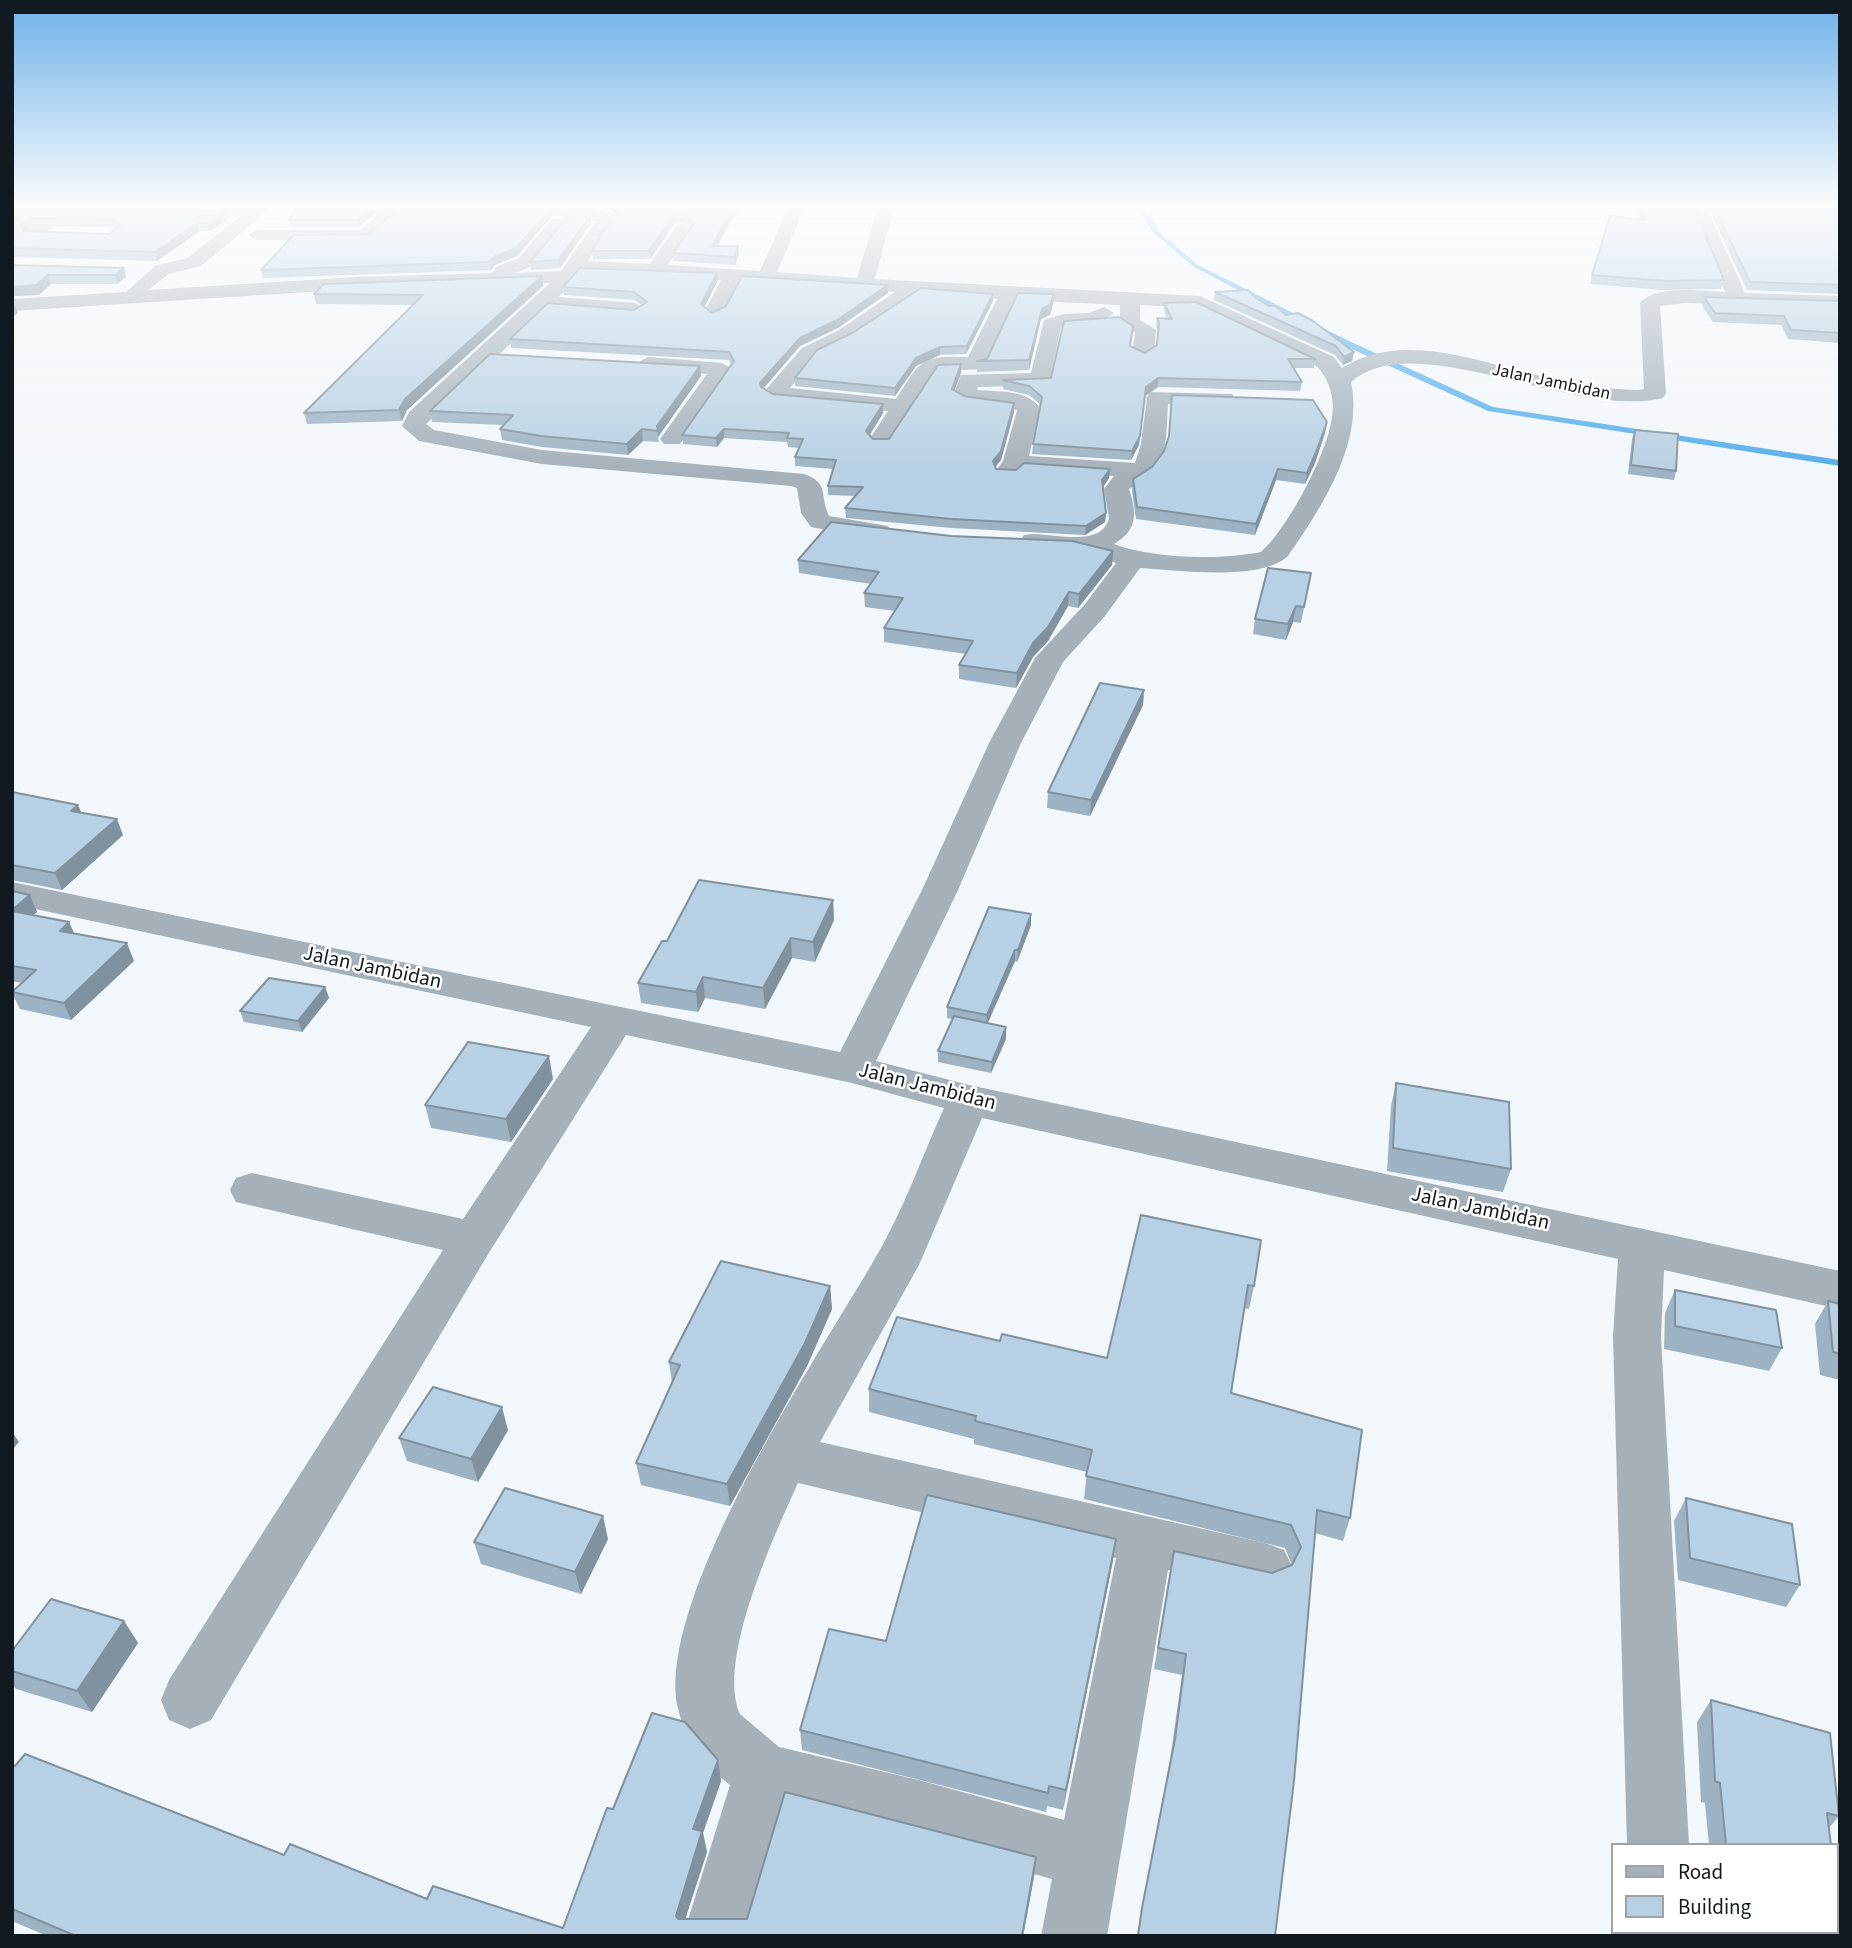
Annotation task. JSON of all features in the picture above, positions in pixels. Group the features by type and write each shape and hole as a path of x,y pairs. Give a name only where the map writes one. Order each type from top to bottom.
{"street":[{"path":"128,297 132,294"},
{"path":"12,305 185,294"},
{"path":"552,294 516,326 489,356 416,416 414,426 427,436 542,457 795,479 809,484 814,513 820,522 901,534"},
{"path":"714,313 724,294"},
{"path":"774,393 809,352 846,334 906,294"},
{"path":"881,440 930,365 976,364 1009,294 1206,303 1222,314 1326,362 1342,391 1343,425 1329,466 1280,552 1258,561 1191,562 1132,559 1092,545 1006,541"},
{"path":"1735,294 1738,300"},
{"name":"Jalan Jambidan","path":"1342,391 1352,368 1384,359 1440,358 1609,397 1646,398 1655,393 1650,303 1669,297 1809,305 1840,302"},
{"path":"1120,298 1130,323 1146,330 1143,353"},
{"path":"1120,298 1098,317 1063,320 1051,324 1041,380 969,380 964,395 1021,401 1029,408 1011,467 1141,471"},
{"path":"545,302 635,309"},
{"path":"489,356 514,357"},
{"path":"621,362 722,368 672,439"},
{"path":"707,389 903,406"},
{"path":"1318,401 1342,391"},
{"path":"1092,545 1114,535 1122,525 1124,510 1116,489 1120,482 1141,471 1152,454 1159,396 1242,399"},
{"path":"852,1069 940,890 1005,743 1050,658 1096,610 1132,559"},
{"name":"Jalan Jambidan","path":"12,893 852,1069 969,1100 1840,1290"},
{"path":"190,1700 474,1239 616,1020"},
{"path":"969,1100 896,1265 783,1458 736,1559 705,1668 704,1698 718,1735 764,1774 919,1811 1089,1858"},
{"path":"252,1190 474,1239"},
{"path":"1642,1245 1637,1337 1658,1843"},
{"path":"783,1458 1265,1568"},
{"path":"1074,1936 1146,1541"},
{"path":"716,1936 764,1774"}],"building":[{"path":"314,294 522,294 405,399 399,410 304,413 423,295"},
{"path":"636,294 706,294 701,304 712,313 726,306 732,294 875,294 837,320 800,338 760,383 761,387 773,394 883,404 866,431 873,439 889,439 938,365 961,364 952,389 964,396 1014,403 1001,451 993,461 996,469 1016,470 1024,463 1110,469 1102,480 1106,513 1086,526 951,519 845,508 863,487 828,486 836,460 795,457 803,439 787,438 789,433 724,429 716,438 682,435 734,361 729,352 510,339 548,303 634,310 647,302"},
{"path":"912,294 993,294 967,346 940,347 916,358 895,388 795,378 817,350 854,332"},
{"path":"1018,294 1054,294 1050,305 1042,309 1029,360 977,361 987,359"},
{"path":"1219,294 1252,294 1286,315 1298,313 1354,352 1344,357 1336,346"},
{"path":"1704,297 1840,301 1840,333 1791,330 1784,316 1715,313"},
{"path":"1196,302 1315,359 1288,359 1302,382 1158,378 1146,387 1140,436 1132,451 1033,444 1042,397 1029,386 1003,380 1051,378 1064,321 1119,317 1133,326 1130,346 1145,353 1157,345 1157,318 1172,319 1164,303"},
{"path":"490,354 700,366 657,426 658,431 642,429 627,444 541,436 500,429 513,415 430,411"},
{"path":"1172,395 1313,400 1327,422 1307,473 1278,469 1256,524 1137,507 1133,479 1152,467 1164,451 1169,436"},
{"path":"1635,430 1678,434 1676,471 1631,465"},
{"path":"831,522 951,536 1072,541 1113,551 1079,594 1069,592 1048,627 1033,643 1017,673 959,665 973,641 884,628 903,598 864,593 879,572 798,560"},
{"path":"1268,568 1311,573 1304,607 1296,606 1288,624 1255,619"},
{"path":"1100,683 1144,690 1091,800 1048,792"},
{"path":"12,792 78,805 71,811 117,819 55,873 12,865"},
{"path":"699,880 833,900 813,942 791,938 763,988 703,977 696,992 638,983 662,941 667,941"},
{"path":"12,891 30,895 12,910"},
{"path":"989,907 1031,914 1018,950 1015,950 987,1015 947,1007"},
{"path":"12,911 69,922 60,931 127,943 64,1003 12,992 36,970 12,966"},
{"path":"269,978 325,987 298,1021 240,1011"},
{"path":"954,1016 1006,1027 992,1062 938,1051"},
{"path":"468,1042 549,1056 506,1119 425,1105"},
{"path":"1396,1083 1509,1102 1511,1169 1393,1148"},
{"path":"1141,1215 1261,1240 1254,1286 1248,1285 1231,1393 1362,1430 1350,1518 1317,1510 1294,1781 1275,1936 1138,1936 1175,1739 1186,1654 1158,1648 1174,1551 1272,1573 1292,1565 1301,1547 1291,1525 1086,1476 1092,1450 975,1421 976,1416 869,1389 897,1317 1000,1341 1002,1334 1107,1358"},
{"path":"721,1261 830,1286 805,1343 727,1484 636,1463 680,1365 669,1362"},
{"path":"1675,1290 1776,1310 1782,1348 1675,1326"},
{"path":"1828,1301 1840,1304 1840,1354 1833,1352"},
{"path":"433,1387 502,1407 471,1459 399,1438"},
{"path":"505,1488 603,1516 575,1572 474,1542"},
{"path":"927,1495 1116,1539 1066,1790 1049,1786 1048,1793 800,1730 829,1629 886,1641"},
{"path":"1686,1498 1792,1524 1800,1585 1690,1558"},
{"path":"51,1599 124,1621 77,1691 12,1671 12,1651"},
{"path":"1711,1700 1830,1733 1839,1816 1827,1813 1831,1843 1726,1843 1720,1783 1715,1781"},
{"path":"652,1713 685,1722 718,1760 693,1829 702,1831 676,1916 678,1919 747,1919 785,1792 1036,1857 1022,1936 76,1936 12,1909 12,1765 15,1766 25,1754 284,1855 290,1844 427,1899 433,1886 563,1928 607,1808 613,1809"},
{"path":"1838,1891 1840,1936 1818,1934 1838,1934"}],"waterway":[{"path":"1250,294 1344,342 1491,409 1840,463"}]}
